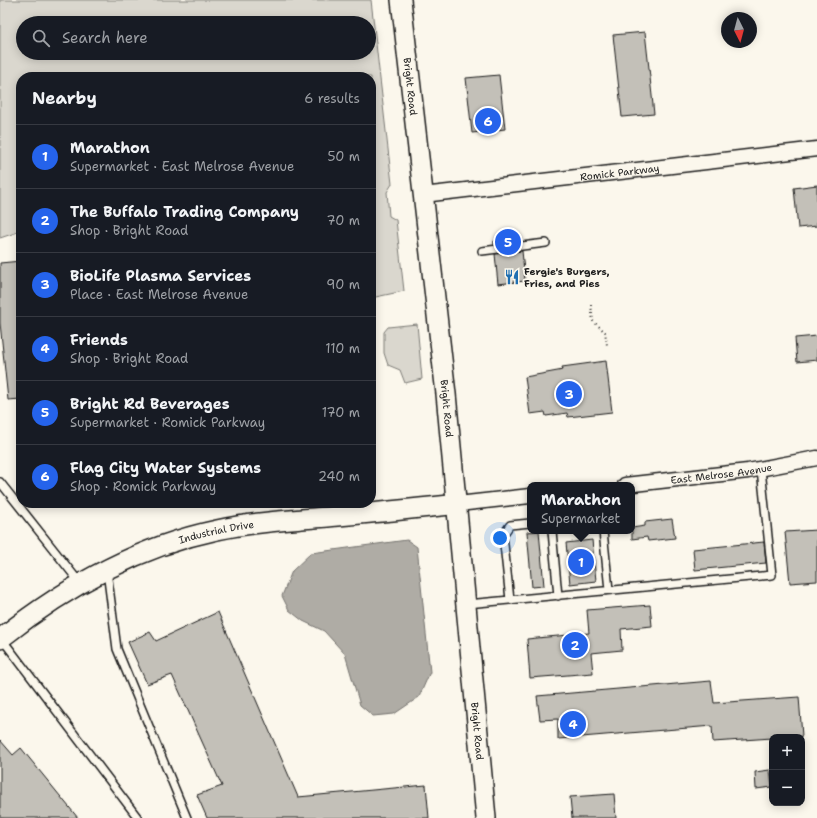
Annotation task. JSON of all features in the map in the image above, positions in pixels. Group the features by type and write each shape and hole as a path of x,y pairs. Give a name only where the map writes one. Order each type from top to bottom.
{"main road":[{"name":"Bright Road","path":"401,0 458,504 486,818"},
{"name":"Industrial Drive","path":"0,636 42,607 107,569 166,545 191,537 242,525 458,504"}],"street":[{"name":"Romick Parkway","path":"423,195 817,149"},
{"name":"East Melrose Avenue","path":"635,484 761,469 817,458"},
{"path":"458,504 527,496"}],"lane":[{"path":"482,251 546,243"},
{"path":"467,604 772,575 761,469"},
{"path":"0,482 16,502"},
{"path":"20,508 80,584"},
{"path":"510,600 503,535 510,525 527,523"},
{"path":"552,534 558,596"},
{"path":"603,534 608,590"},
{"path":"107,569 117,649 187,818"},
{"path":"0,636 138,818"}],"path":[{"path":"591,305 593,321 606,332 607,345"}],"shaded area":[{"path":"0,0 371,0 373,16 16,16 16,60 376,60 376,44 392,184 387,192 389,216 396,220 404,291 376,297 376,72 16,72 16,233 0,238"},
{"path":"417,324 422,379 405,383 400,370 388,365 384,353 384,332 388,327"},
{"path":"407,540 417,547 430,672 419,697 394,714 373,716 360,705 345,654 324,631 303,621 289,610 282,596 292,571 311,553"}],"building":[{"path":"645,32 654,114 622,117 613,35"},
{"path":"499,75 505,129 472,133 466,78"},
{"path":"817,185 817,226 798,228 794,188"},
{"path":"521,238 521,241 494,244 494,241"},
{"path":"522,251 525,281 498,284 495,254"},
{"path":"16,261 16,399 8,400 0,323 0,263"},
{"path":"817,336 817,360 797,362 795,338"},
{"path":"606,361 612,412 568,417 567,413 546,416 545,412 530,414 525,377 563,370 562,367"},
{"path":"672,519 675,538 648,541 647,537 632,539 632,534 635,534 635,528 645,526 645,522"},
{"path":"817,530 817,581 790,583 785,532"},
{"path":"527,534 539,534 544,586 532,587"},
{"path":"592,540 596,581 570,584 566,543"},
{"path":"764,542 766,563 695,570 693,549"},
{"path":"650,605 652,626 621,629 622,650 591,653 593,673 530,678 527,639 589,633 587,610"},
{"path":"218,612 298,797 426,785 429,818 207,818 197,795 222,786 172,675 147,684 128,642 150,632 156,641"},
{"path":"711,681 714,703 799,697 802,734 769,734 769,738 713,742 712,726 558,739 558,719 540,720 537,696"},
{"path":"0,740 13,755 21,748 78,818 0,818"},
{"path":"769,770 769,787 756,789 755,772"},
{"path":"614,794 616,818 572,818 570,797"}],"place":[{"name":"Flag City Water Systems","path":"488,121"},
{"name":"Bright Rd Beverages","path":"508,242"},
{"name":"Fergie's Burgers, Fries, and Pies","path":"512,277"},
{"name":"BioLife Plasma Services","path":"569,394"},
{"name":"Marathon","path":"581,562"},
{"name":"The Buffalo Trading Company","path":"575,645"},
{"name":"Friends","path":"573,724"}]}
